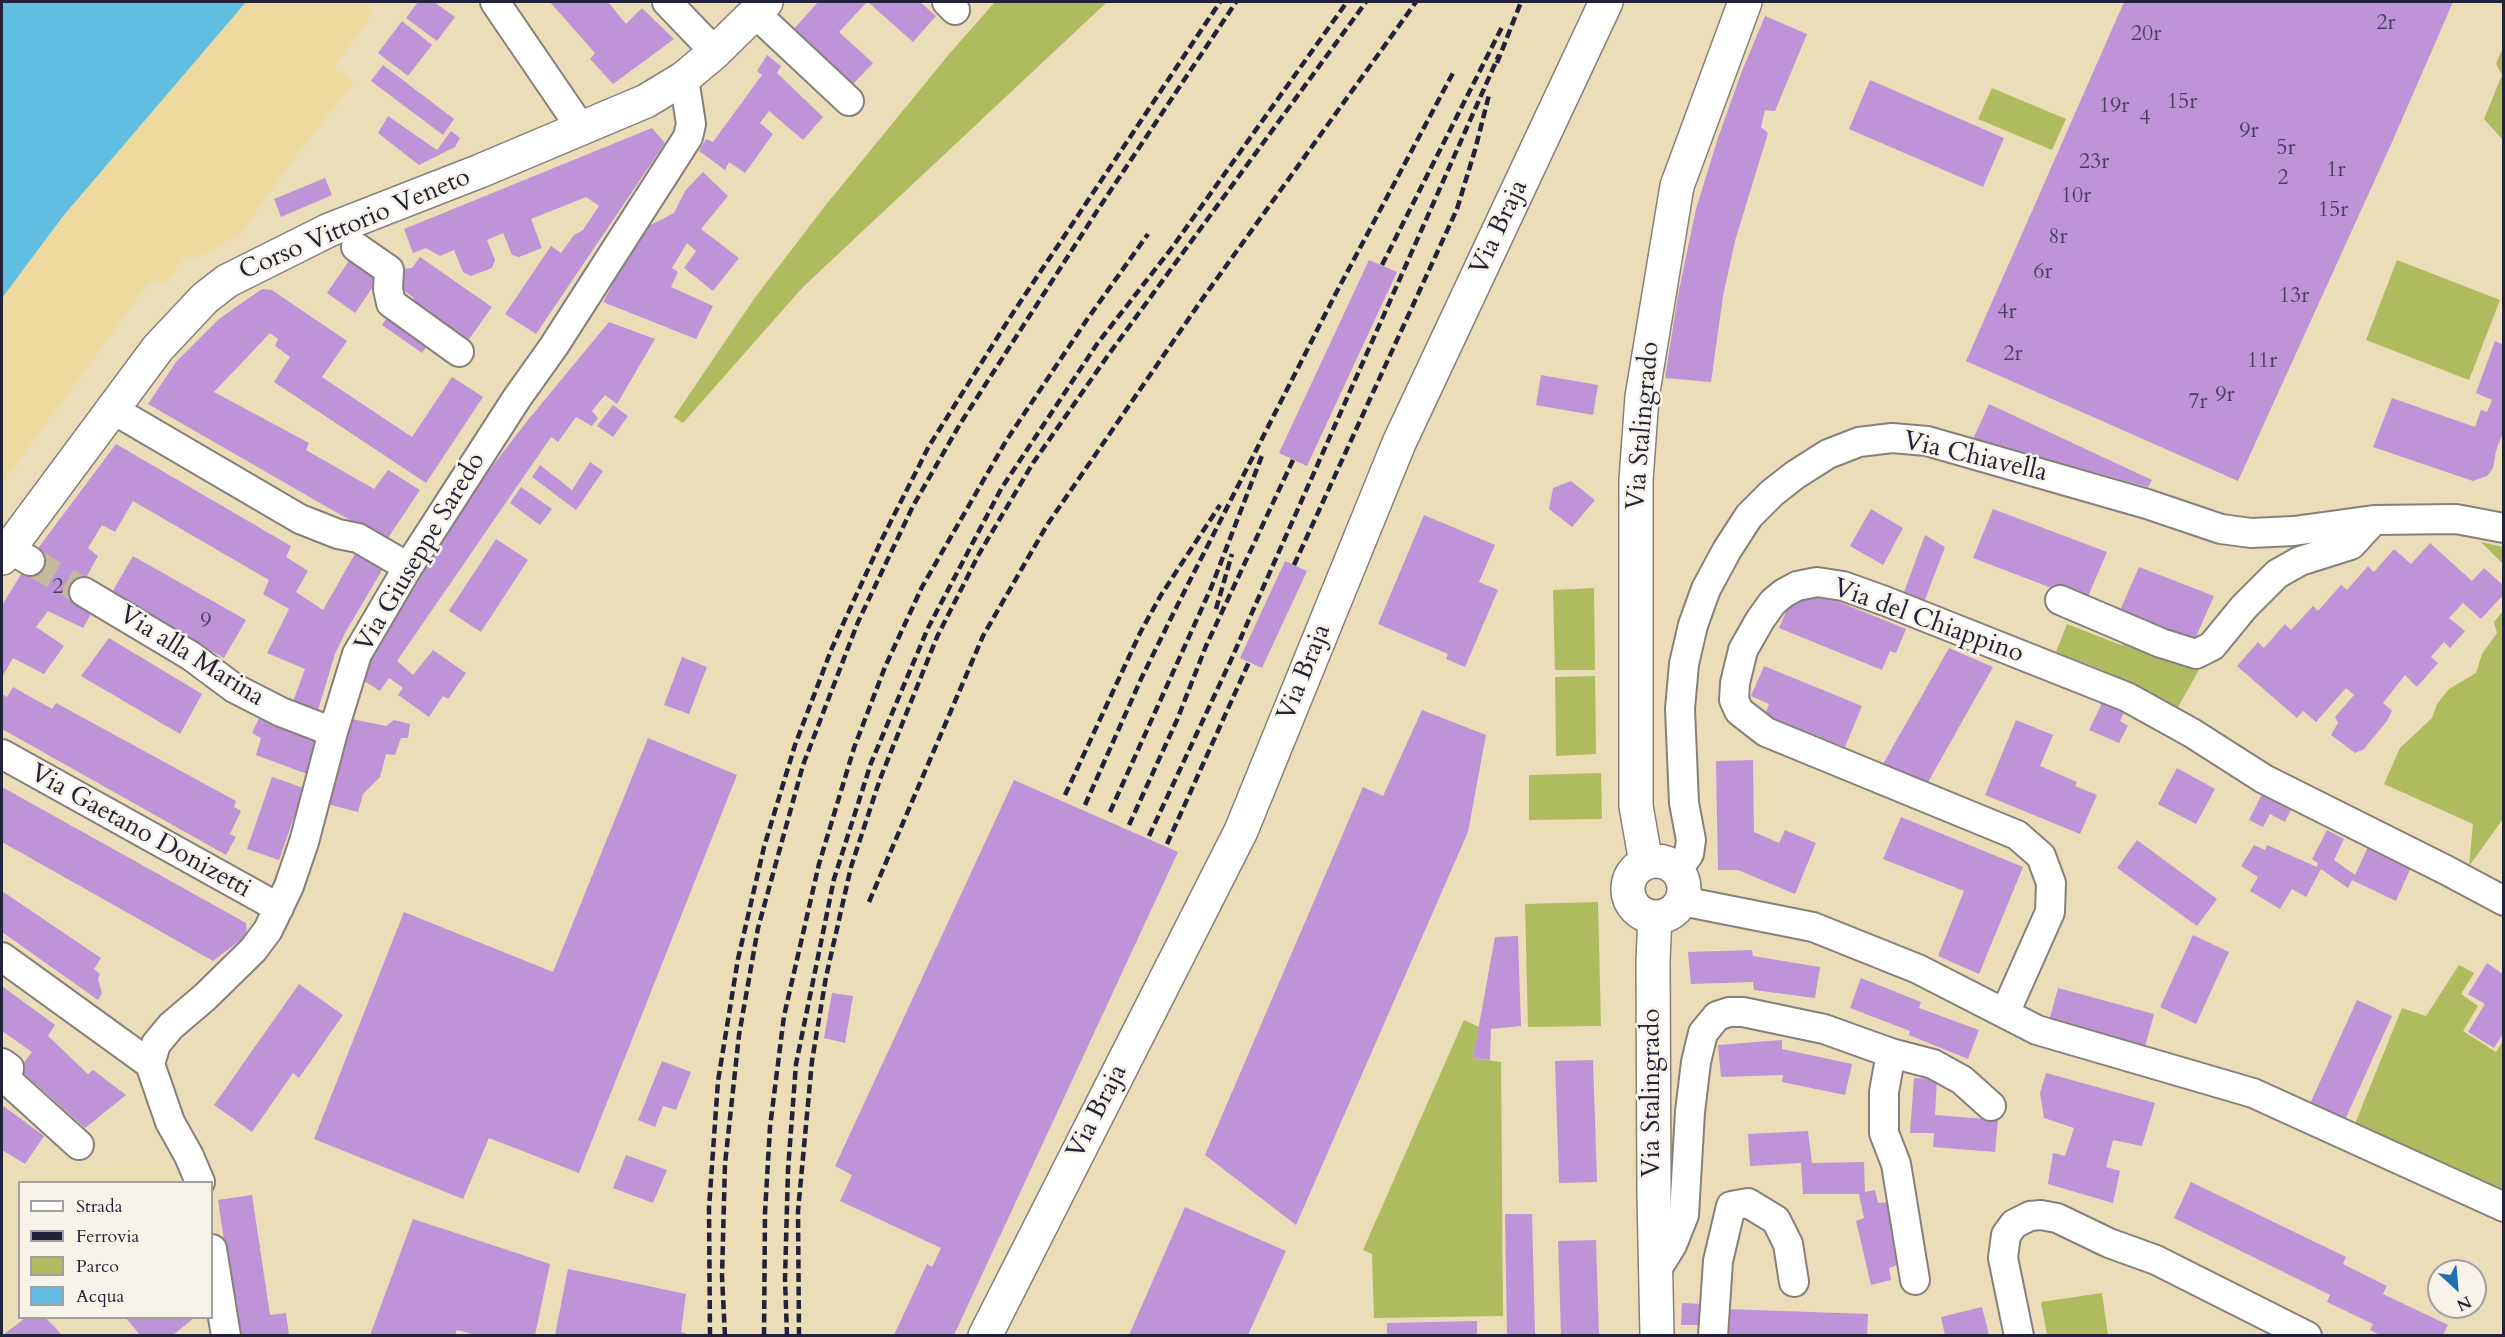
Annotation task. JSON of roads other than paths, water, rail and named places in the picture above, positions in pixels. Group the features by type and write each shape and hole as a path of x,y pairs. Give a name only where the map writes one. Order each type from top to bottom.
{"main road":[{"name":"Via Braja","path":"985,1335 1241,831 1399,443 1606,2"},
{"name":"Via Stalingrado","path":"1646,863 1636,806 1636,480 1642,396 1677,186 1745,2"},
{"name":"Corso Vittorio Veneto","path":"13,556 62,479 158,348 205,298 227,280 329,230 480,171 646,101 684,78 716,52 760,7"},
{"path":"1663,861 1671,896 1637,909 1628,892 1632,874 1646,863 1663,861"},
{"name":"Via Stalingrado","path":"1657,1335 1653,960 1671,896"}],"street":[{"path":"495,2 581,128"},
{"path":"668,2 716,52"},
{"path":"760,7 849,101"},
{"name":"Via Giuseppe Saredo","path":"150,1064 156,1044 171,1026 205,998 253,950 268,930 279,908 304,842 333,732 357,654 408,567 688,137 691,124 684,78"},
{"path":"356,247 389,270 388,289 391,303 459,352"},
{"path":"112,409 300,519 338,534 358,538 408,567"},
{"name":"Via Chiavella","path":"1671,896 1689,854 1691,840 1684,803 1680,709 1684,664 1706,589 1749,516 1772,493 1828,454 1859,442 1892,438 1927,441 1986,456 2231,531 2272,533 2374,520 2456,519 2504,528"},
{"path":"2060,600 2161,643 2196,654 2212,646 2244,607 2277,574 2300,561 2352,545 2374,520"},
{"name":"Via del Chiappino","path":"2005,1013 2050,912 2050,883 2041,856 2018,835 1766,732 1739,711 1734,700 1735,683 1743,650 1773,602 1797,586 1817,582 1843,586 2127,697 2192,733 2264,779 2504,901"},
{"name":"Via alla Marina","path":"84,592 191,656 234,688 281,712 333,732"},
{"name":"Via Gaetano Donizetti","path":"2,754 279,908"},
{"path":"1671,896 1813,927 1918,969 2037,1030 2253,1093 2504,1207"},
{"path":"2,957 150,1064 170,1122 200,1181"},
{"name":"Via Stalingrado","path":"1657,1269 1675,1238 1684,1215 1694,1079 1703,1033 1717,1016 1729,1012 1743,1012 1824,1029 1891,1053 1933,1064 1949,1071 1991,1106"},
{"path":"1891,1053 1884,1092 1884,1133 1896,1164 1915,1280"},
{"path":"2,1063 9,1068 7,1080 79,1145"},
{"path":"1713,1335 1718,1260 1731,1206 1748,1203 1776,1220 1788,1244 1794,1282"},
{"path":"2019,1335 2003,1258 2006,1235 2014,1224 2030,1216 2041,1215 2057,1218 2109,1243 2156,1260 2307,1335"},
{"path":"213,1255 226,1335"}],"water":[{"path":"2,2 246,2 64,215 2,298"}],"tunnel":[{"path":"30,561 84,592"}],"railway":[{"path":"710,1336 709,1208 718,1081 738,959 764,847 795,745 832,648 882,539 929,446 1009,319 1220,2"},
{"path":"725,1336 722,1276 725,1164 739,1035 758,928 803,765 858,622 913,506 960,424 1099,208 1236,2"},
{"path":"787,1336 785,1279 788,1170 796,1064 834,879 871,763 928,628 1001,489 1097,344 1171,249 1347,2"},
{"path":"799,1336 798,1211 812,1061 826,977 851,867 880,779 937,637 979,554 1033,463 1109,354 1366,2"},
{"path":"869,902 983,636 1047,525 1203,298 1416,2"},
{"path":"1497,63 1521,2"},
{"path":"1382,265 1502,27"},
{"path":"1149,836 1231,660 1499,55"},
{"path":"1085,805 1141,679 1177,606 1335,295 1454,71"},
{"path":"1294,565 1457,209 1489,95"},
{"path":"764,1336 765,1213 770,1127 784,1016 819,864 854,748 885,667 922,587 1006,441 1086,321 1148,234"},
{"path":"1110,812 1211,588 1263,453"},
{"path":"1129,825 1177,720 1206,646 1293,460"},
{"path":"1065,795 1140,633 1161,595 1220,505"},
{"path":"1216,609 1232,554"},
{"path":"1167,844 1249,662"}]}
